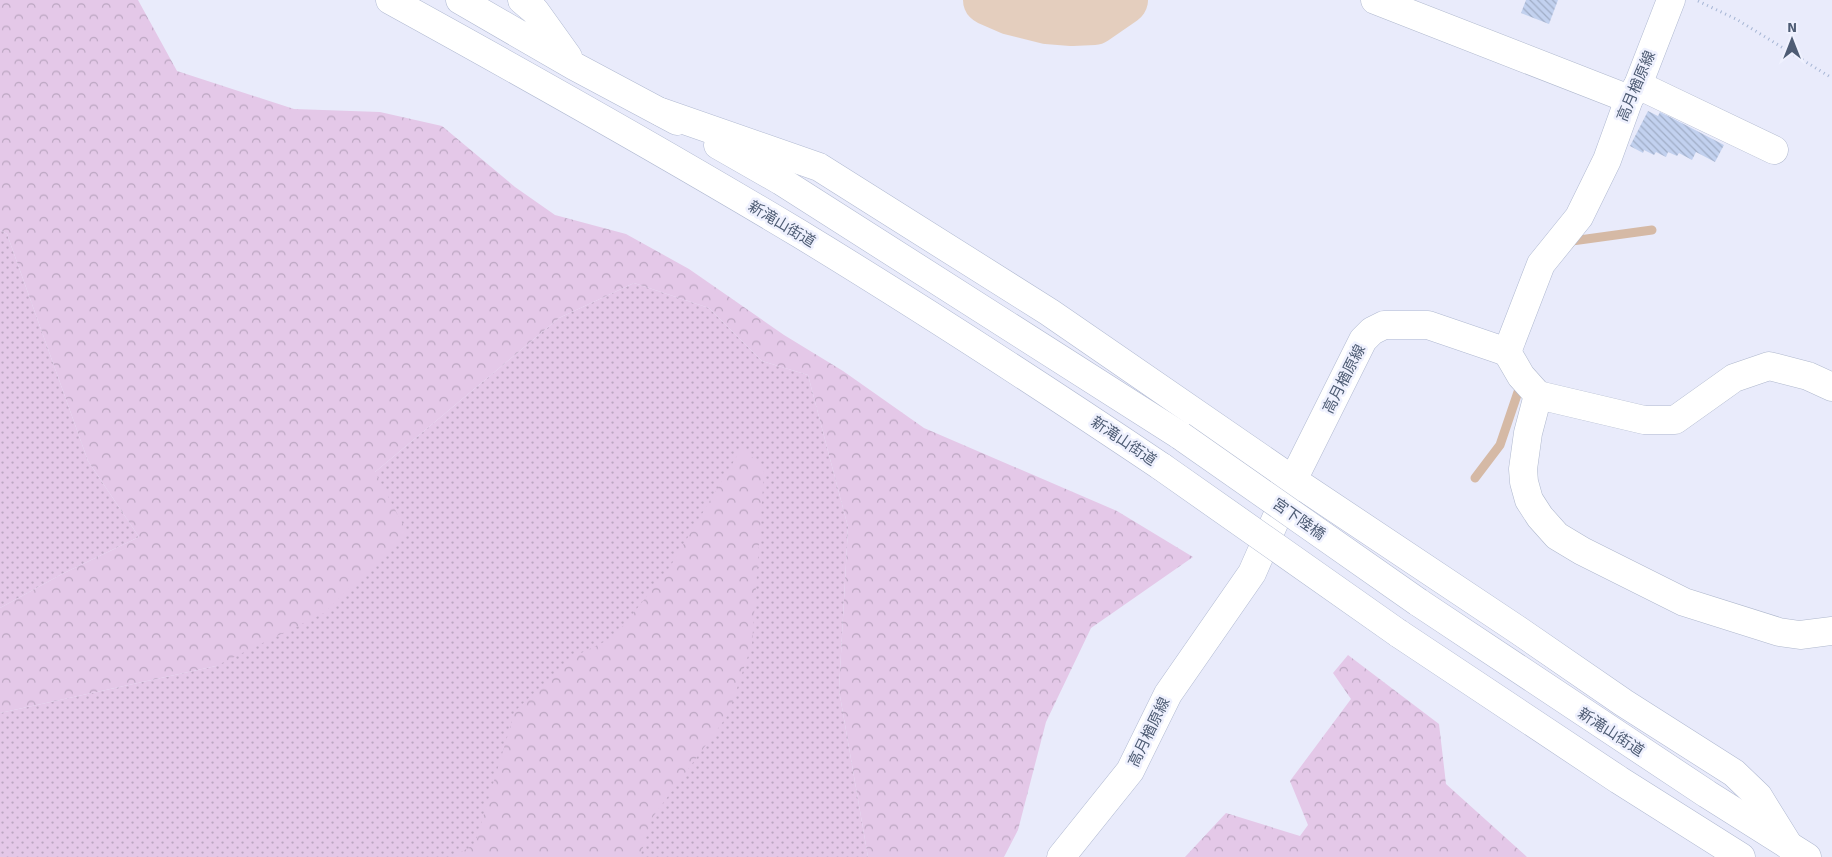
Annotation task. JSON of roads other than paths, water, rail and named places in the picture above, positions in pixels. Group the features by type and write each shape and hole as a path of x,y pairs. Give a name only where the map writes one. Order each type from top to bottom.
{"main road":[{"name":"新滝山街道","path":"390,0 641,140 800,235 1007,364 1162,467 1398,633 1611,775 1741,857"},
{"path":"460,0 574,66 661,112 819,167 1049,312 1293,480 1624,703 1734,773 1758,796 1798,852"},
{"path":"522,0 534,11 574,66"},
{"path":"1375,0 1633,92 1774,150"},
{"name":"高月楢原線","path":"1062,857 1130,771 1168,694 1252,573 1293,480 1364,340 1372,331 1384,325 1428,325 1454,332 1507,352 1541,264 1579,217 1607,160 1671,0"},
{"name":"宮下陸橋","path":"661,112 781,181 1181,436 1418,602"},
{"path":"1507,352 1521,376 1538,395 1644,420 1675,420 1734,378 1769,366 1808,376 1832,387"},
{"path":"1538,395 1528,434 1523,469 1524,482 1529,500 1540,517 1557,536 1582,551 1684,602 1779,632 1800,635 1832,631"},
{"name":"新滝山街道","path":"1418,602 1636,748 1798,852"}],"waterway":[{"path":"988,0 1011,10 1047,19 1072,21 1094,20 1123,0"},
{"path":"1569,245 1572,241 1652,230"},
{"path":"1475,478 1500,445 1518,392"}]}
